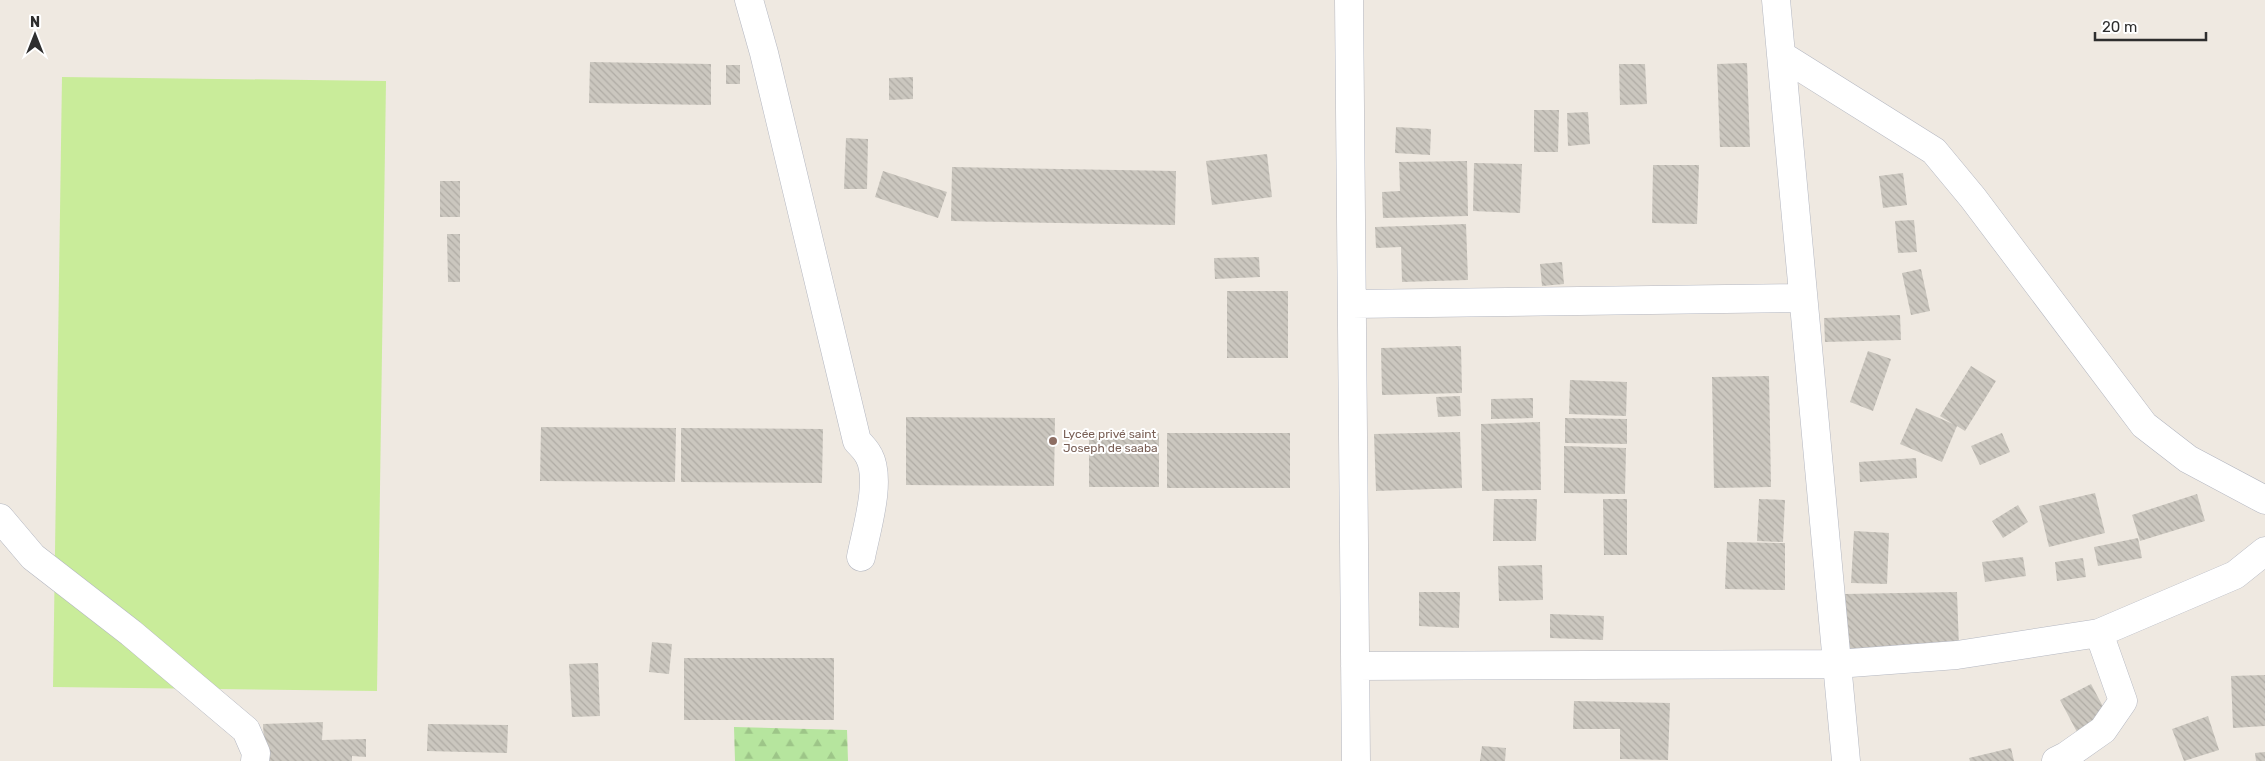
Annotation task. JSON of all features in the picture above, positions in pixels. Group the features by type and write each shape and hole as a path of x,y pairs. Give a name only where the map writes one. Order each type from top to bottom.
{"street":[{"path":"749,0 764,52 856,441 869,456 874,472 873,492 861,557"},
{"path":"1349,0 1356,761"},
{"path":"1776,0 1846,761"},
{"path":"1781,55 1934,151 1973,198 2144,425 2188,459 2265,500"},
{"path":"1352,304 1804,298"},
{"path":"0,518 33,557 131,633 246,730 256,753 255,761"},
{"path":"1355,666 1837,664 1957,655 2099,633 2235,575 2265,551"},
{"path":"2056,761 2103,730 2123,701 2099,633"}],"green space":[{"path":"62,77 386,81 377,691 53,687"},
{"path":"734,727 847,730 848,761 735,761"}],"building":[{"path":"590,62 711,64 711,105 589,103"},
{"path":"1747,63 1750,147 1720,147 1717,64"},
{"path":"1619,64 1645,64 1647,104 1620,105"},
{"path":"726,65 740,65 740,84 726,84"},
{"path":"913,77 913,99 889,100 889,78"},
{"path":"1534,110 1559,110 1558,152 1534,152"},
{"path":"1588,112 1590,144 1568,146 1567,113"},
{"path":"1396,127 1431,129 1430,155 1395,153"},
{"path":"846,138 868,139 867,189 844,189"},
{"path":"1267,154 1272,197 1212,205 1206,161"},
{"path":"1467,161 1468,216 1383,218 1382,192 1400,191 1399,162"},
{"path":"1474,163 1522,164 1520,213 1473,211"},
{"path":"1653,165 1699,165 1697,224 1652,223"},
{"path":"952,167 1176,171 1175,225 951,221"},
{"path":"883,171 947,192 938,218 875,197"},
{"path":"1903,173 1907,205 1883,208 1879,176"},
{"path":"440,181 460,181 460,217 440,217"},
{"path":"1914,220 1917,252 1898,253 1895,221"},
{"path":"1466,224 1468,280 1402,282 1401,247 1376,248 1375,227"},
{"path":"447,234 460,234 460,282 448,282"},
{"path":"1259,257 1260,277 1215,279 1214,258"},
{"path":"1562,262 1564,284 1542,286 1540,264"},
{"path":"1921,269 1930,311 1911,315 1902,273"},
{"path":"1227,291 1288,291 1288,358 1227,358"},
{"path":"1900,315 1901,340 1825,342 1824,318"},
{"path":"1461,346 1462,393 1382,395 1381,348"},
{"path":"1868,351 1891,359 1873,411 1850,402"},
{"path":"1971,366 1996,381 1965,431 1957,426 1942,462 1900,444 1916,408 1953,424 1940,416"},
{"path":"1769,376 1771,487 1714,488 1712,377"},
{"path":"1570,380 1627,382 1626,416 1569,414"},
{"path":"1460,396 1461,416 1438,417 1436,397"},
{"path":"1533,398 1533,418 1491,419 1491,399"},
{"path":"906,417 1055,418 1054,486 906,485"},
{"path":"1565,418 1627,419 1627,444 1565,443"},
{"path":"1540,422 1541,490 1482,491 1481,424"},
{"path":"541,427 676,428 675,482 540,481"},
{"path":"681,428 823,429 822,483 681,482"},
{"path":"1460,432 1462,488 1376,491 1374,434"},
{"path":"1089,433 1159,433 1159,487 1089,487"},
{"path":"1167,433 1290,433 1290,488 1167,488"},
{"path":"2002,433 2010,452 1980,465 1971,446"},
{"path":"1564,446 1626,448 1625,494 1564,493"},
{"path":"1916,458 1917,478 1860,482 1859,462"},
{"path":"2095,493 2105,533 2049,547 2039,506"},
{"path":"2197,494 2205,521 2140,541 2132,515"},
{"path":"1494,499 1537,499 1536,541 1493,541"},
{"path":"1603,499 1627,499 1627,555 1604,555"},
{"path":"1759,499 1785,500 1783,542 1757,541"},
{"path":"2018,505 2028,522 2003,538 1992,521"},
{"path":"1854,531 1889,533 1887,584 1851,583"},
{"path":"2138,538 2142,558 2098,566 2094,547"},
{"path":"1727,542 1785,543 1785,590 1725,589"},
{"path":"2023,557 2026,576 1985,582 1982,562"},
{"path":"2083,558 2086,577 2057,581 2055,562"},
{"path":"1542,565 1543,600 1499,601 1498,566"},
{"path":"1419,592 1460,592 1459,628 1419,626"},
{"path":"1957,592 1959,648 1846,650 1845,594"},
{"path":"1550,614 1604,616 1603,640 1550,638"},
{"path":"652,642 672,644 669,674 649,672"},
{"path":"684,658 834,658 834,720 684,720"},
{"path":"598,663 600,716 572,717 569,664"},
{"path":"2265,675 2265,726 2233,728 2231,676"},
{"path":"2091,684 2108,716 2077,732 2060,700"},
{"path":"1574,701 1670,703 1668,760 1620,759 1620,729 1573,729"},
{"path":"2208,716 2219,750 2184,761 2172,729"},
{"path":"323,722 322,740 366,739 366,757 352,756 352,761 265,761 263,724"},
{"path":"428,724 508,725 507,753 427,751"},
{"path":"1482,746 1506,748 1505,761 1480,761"},
{"path":"2011,748 2014,761 1970,761 1969,758"},
{"path":"2265,752 2265,761 2256,761 2255,753"}],"place":[{"name":"Lycée privé saint Joseph de saaba","path":"1053,441"}]}
